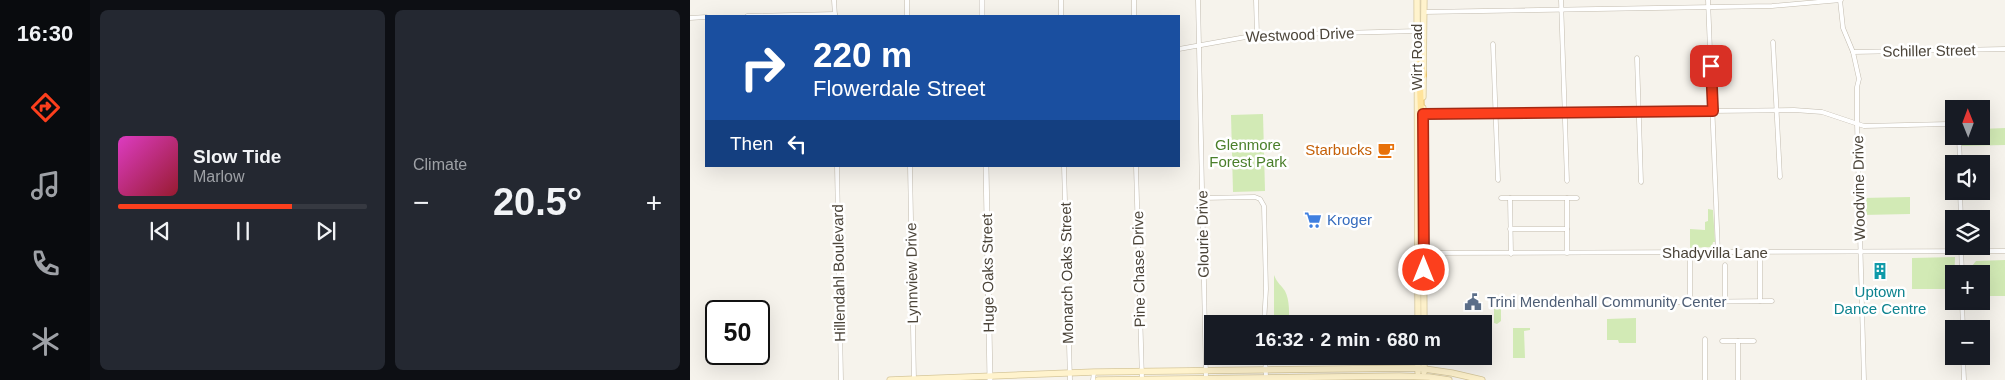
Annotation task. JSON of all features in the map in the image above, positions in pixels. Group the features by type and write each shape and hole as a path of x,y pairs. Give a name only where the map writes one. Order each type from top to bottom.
{"main road":[{"name":"Wirt Road","path":"1417,0 1420,31"},
{"name":"Wirt Road","path":"1417,70 1424,0"},
{"path":"1420,31 1420,59 1423,75"},
{"path":"1417,70 1420,86 1420,114"},
{"name":"Wirt Road","path":"1418,315 1420,114 1423,75"},
{"name":"Wirt Road","path":"1420,114 1424,315"},
{"path":"1421,378 1422,365"},
{"path":"890,380 1069,377 1094,372 1421,368 1482,380"},
{"path":"1098,380 1421,378 1449,380"}],"street":[{"path":"834,0 835,15"},
{"path":"907,0 907,15"},
{"path":"982,0 982,15"},
{"path":"1061,0 1061,15"},
{"path":"1134,0 1134,15"},
{"name":"Glourie Drive","path":"1198,0 1206,378"},
{"path":"1256,0 1257,35"},
{"path":"1561,0 1567,181"},
{"path":"1708,0 1718,253"},
{"path":"1417,12 1772,6 1840,0"},
{"name":"Woodvine Drive","path":"1840,0 1843,28 1853,52 1859,79 1857,87 1864,380"},
{"path":"690,18 705,17"},
{"name":"Westwood Drive","path":"1180,49 1257,35 1420,31"},
{"path":"1773,42 1780,177"},
{"path":"1492,44 1498,180"},
{"name":"Schiller Street","path":"1853,52 2005,49"},
{"path":"1637,58 1641,182"},
{"path":"1420,114 1776,110 1822,112 1864,126 1945,124"},
{"name":"Hillendahl Boulevard","path":"837,167 841,380"},
{"name":"Lynnview Drive","path":"910,167 914,380"},
{"name":"Huge Oaks Street","path":"986,167 990,378"},
{"name":"Monarch Oaks Street","path":"1064,167 1069,377"},
{"name":"Pine Chase Drive","path":"1136,167 1142,380"},
{"path":"1202,198 1255,197 1260,199 1264,206 1266,289 1265,315"},
{"path":"1501,198 1577,198"},
{"path":"1510,198 1511,254"},
{"path":"1567,198 1567,253"},
{"path":"1510,229 1567,229"},
{"name":"Shadyvilla Lane","path":"1424,253 1718,253 1945,249"},
{"name":"Shadyvilla Lane","path":"1990,250 2005,250"},
{"path":"1760,252 1760,301"},
{"path":"1690,253 1690,302"},
{"path":"1725,266 1725,302"},
{"path":"1677,302 1772,301"},
{"path":"1705,339 1705,380"},
{"path":"1722,341 1754,341"},
{"path":"1738,341 1738,380"},
{"path":"1265,365 1266,378"},
{"path":"1964,365 1964,380"},
{"path":"1238,370 1238,379"},
{"path":"1093,380 1094,372"}],"green space":[{"name":"Glenmore Forest Park","path":"1263,114 1265,191 1233,192 1231,115"},
{"path":"2005,128 2005,145 1961,146 1990,145 1990,129"},
{"path":"1910,197 1910,214 1862,215 1862,198"},
{"path":"1708,209 1713,210 1715,242 1713,242 1712,247 1690,248 1690,229 1705,230 1705,222 1708,221"},
{"path":"1955,257 1955,265 1945,265 1945,289 1912,289 1912,258"},
{"path":"2005,260 2005,296 1990,296 1990,265 1973,265 1976,261"},
{"path":"1274,275 1287,295 1289,315 1274,315"},
{"path":"1494,306 1501,306 1501,321 1497,324 1494,323"},
{"path":"1636,318 1636,343 1619,343 1618,340 1607,340 1607,319"},
{"path":"1513,328 1530,328 1530,330 1524,331 1525,358 1513,358"}],"place":[{"name":"Starbucks","path":"1386,150"},
{"name":"Kroger","path":"1313,220"},
{"name":"Uptown Dance Centre","path":"1880,271"},
{"name":"Trini Mendenhall Community Center","path":"1473,302"}],"route":[{"path":"1424,270 1423,114 1713,111 1711,66"}]}
